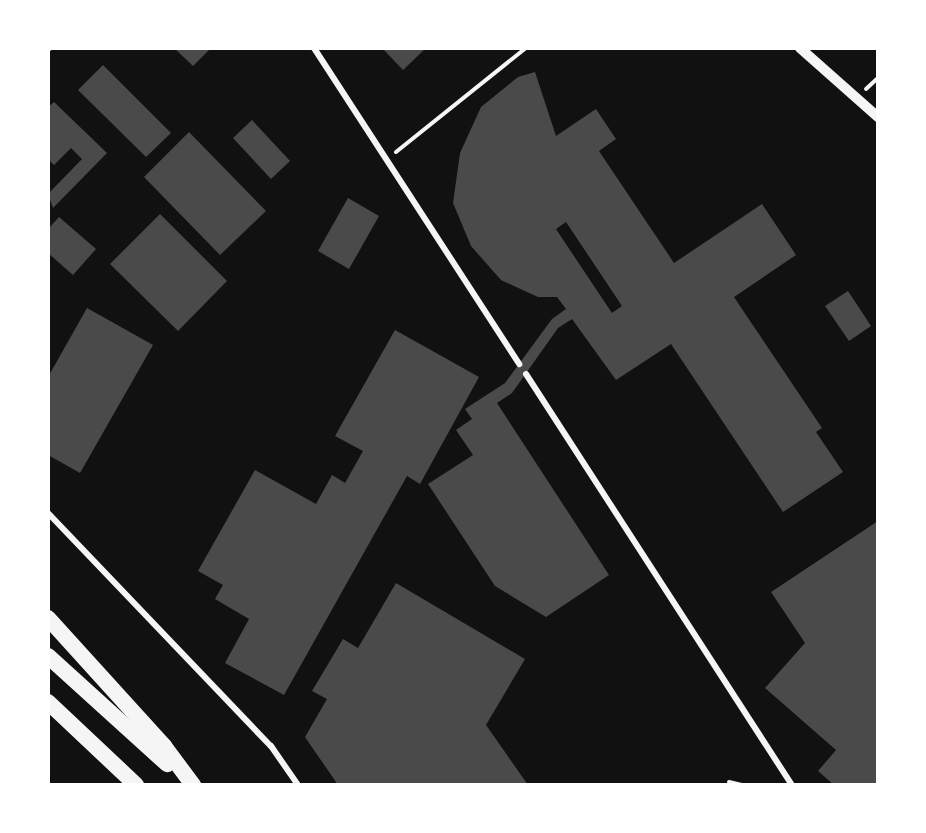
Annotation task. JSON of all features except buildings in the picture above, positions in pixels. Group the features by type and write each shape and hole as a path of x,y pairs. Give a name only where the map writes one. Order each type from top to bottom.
{"highway":[{"path":"48,618 164,746 191,785"},
{"path":"48,656 191,785"},
{"path":"48,702 136,785"}],"street":[{"path":"314,48 519,364"},
{"path":"800,48 878,117"},
{"path":"526,374 792,785"},
{"path":"48,513 271,746 298,785"}],"path":[{"path":"386,160 526,48"},
{"path":"729,782 742,785"}]}
